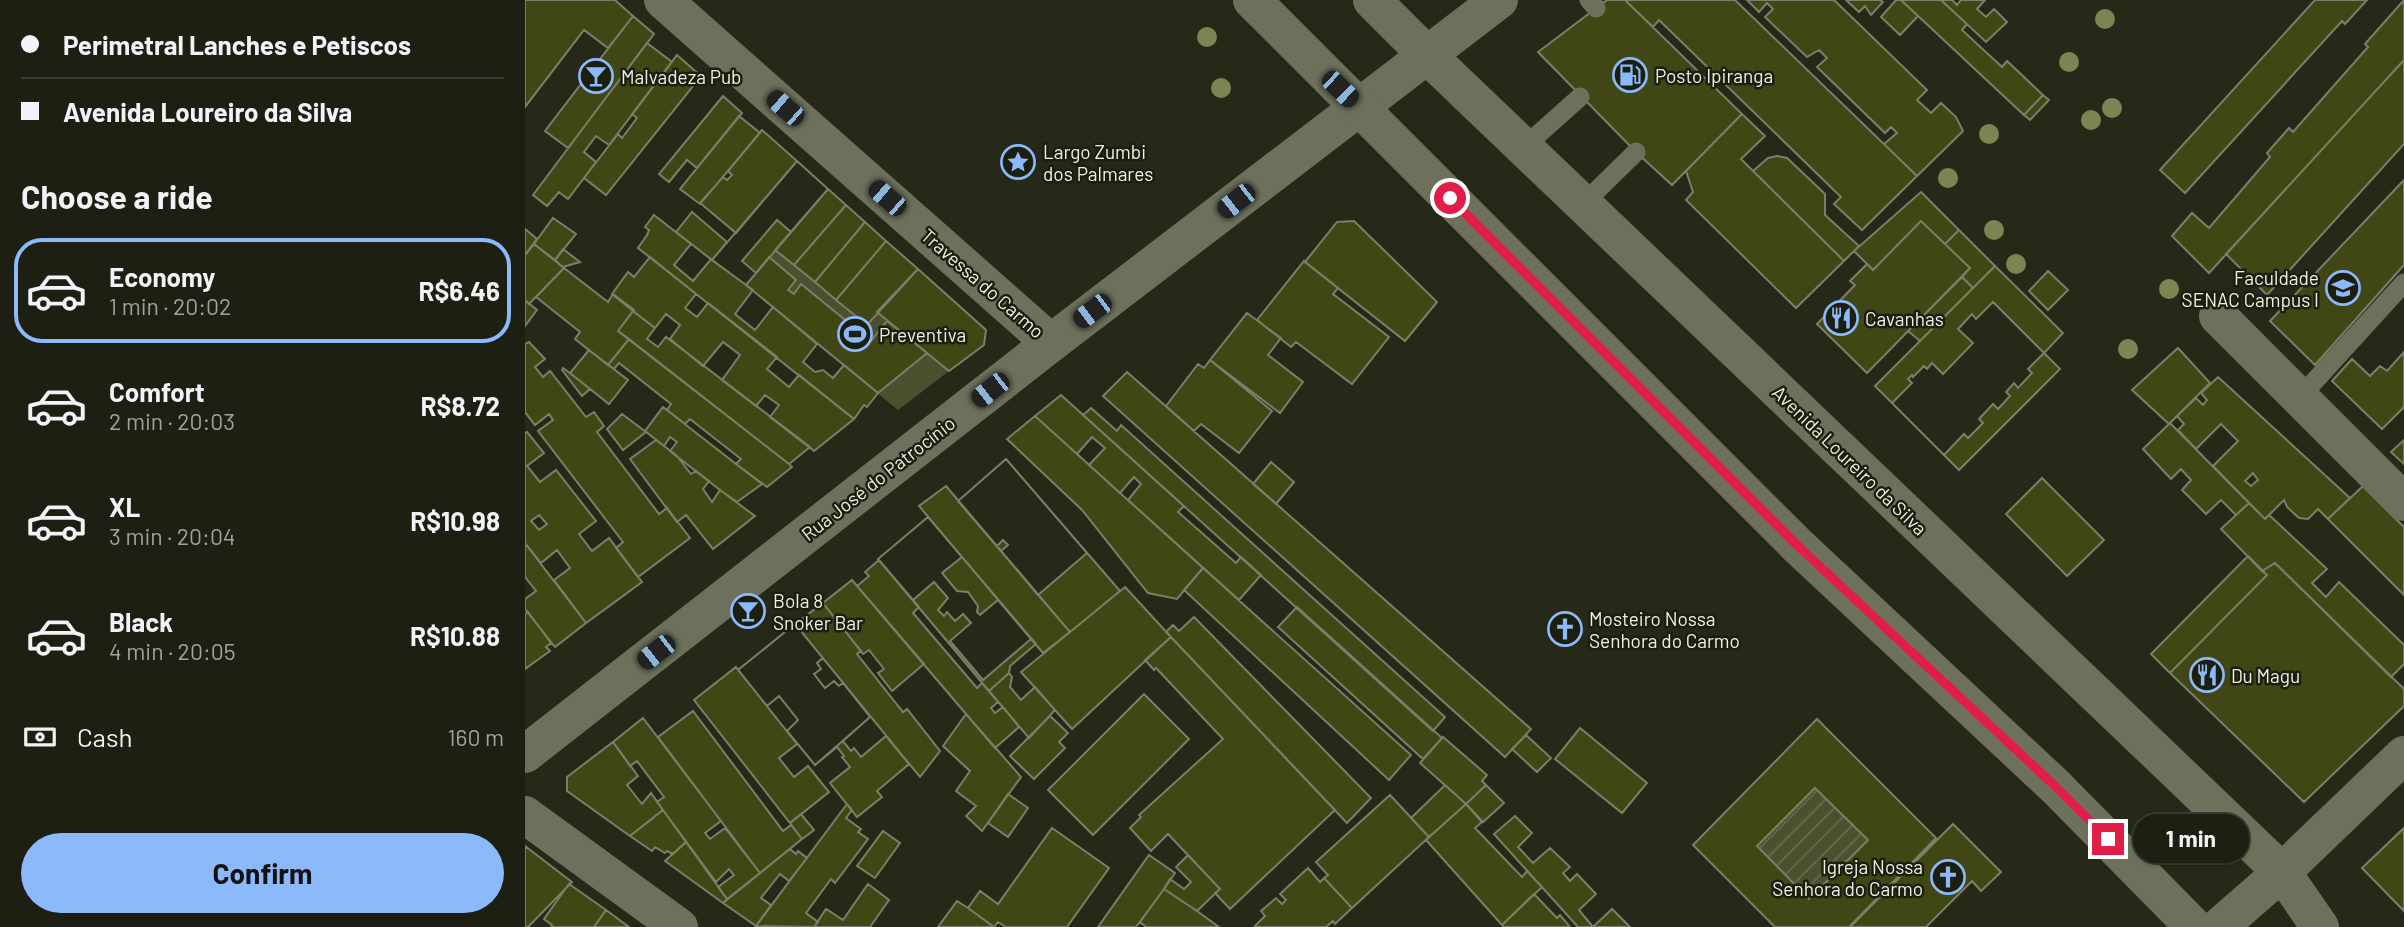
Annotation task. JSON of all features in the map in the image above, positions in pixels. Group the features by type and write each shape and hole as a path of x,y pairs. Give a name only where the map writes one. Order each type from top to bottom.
{"main road":[{"name":"Travessa do Carmo","path":"663,0 1051,343"},
{"path":"1252,0 1798,546 2056,787 2193,927"},
{"name":"Avenida Loureiro da Silva","path":"1372,0 1523,148 2282,872 2320,927"},
{"name":"Rua José do Patrocínio","path":"525,754 1051,343 1499,0"},
{"path":"2218,316 2404,502"},
{"path":"2219,927 2282,872 2404,755"},
{"path":"525,815 679,927"}],"lane":[{"path":"1523,148 1580,97"},
{"path":"1583,204 1636,152"},
{"path":"2300,397 2404,284"}],"green space":[{"name":"Preventiva","path":"775,250 866,325 877,312 949,371 898,410 746,285"},
{"path":"1815,788 1868,840 1809,899 1757,846"}],"building":[{"path":"525,0 615,0 633,16 608,48 584,30 525,107"},
{"name":"Posto Ipiranga","path":"1607,0 1625,0 1742,114 1672,185 1538,52"},
{"path":"1625,0 1735,0 1917,176 1862,230 1834,204 1841,197 1659,20 1653,27"},
{"path":"1747,0 1834,0 1927,90 1917,100 1931,113 1941,103 1956,117 1963,131 1917,176 1884,144 1897,133 1891,127 1885,133 1817,67 1827,58 1819,50 1807,57 1765,17 1773,9 1767,3 1759,12"},
{"path":"1846,0 1883,2 1871,15 1865,6 1859,12"},
{"path":"1896,0 1901,0 1918,16 1900,35 1881,17"},
{"path":"1901,0 1941,0 1967,24 1962,30 2002,67 2007,61 2043,95 2024,115"},
{"path":"1941,0 1952,0 1957,5 1961,0 1985,0 1977,9 1986,17 1994,9 2007,22 1986,42"},
{"path":"2315,0 2367,0 2345,24 2342,21 2185,193 2160,170"},
{"path":"2404,0 2404,60 2209,273 2172,236 2192,213 2209,228 2270,157 2267,153 2289,128 2293,132 2368,47 2365,44"},
{"path":"633,16 654,34 568,148 545,131"},
{"path":"647,43 672,62 609,145 596,136 584,152 596,162 568,199 559,192 547,206 533,195"},
{"path":"677,55 701,76 606,195 584,178 618,134 622,138 637,118 632,114"},
{"path":"2404,60 2404,144 2267,295 2226,254"},
{"path":"2043,95 2049,100 2030,120 2024,115"},
{"path":"723,96 742,113 697,168 687,160 669,182 659,174"},
{"path":"1742,114 1765,136 1741,159 1844,261 1796,308 1686,200 1693,192 1686,171"},
{"path":"739,116 760,133 700,204 680,189"},
{"path":"762,130 797,161 736,233 700,203 723,177 727,180 732,175 728,171"},
{"path":"1768,158 1787,158 1825,194 1825,215 1859,246 1844,261 1753,171"},
{"path":"797,161 828,189 791,232 777,220 742,261 756,273 746,285 712,260"},
{"path":"797,161 828,189 746,285 712,260"},
{"name":"Faculdade SENAC Campus I","path":"2404,180 2404,265 2315,365 2270,321"},
{"path":"828,189 846,205 794,265 775,250"},
{"path":"1921,192 1959,230 1945,244 1921,221 1873,270 1854,251"},
{"path":"846,205 865,222 815,282 794,265"},
{"path":"692,212 727,242 712,260 676,232"},
{"path":"654,215 691,244 674,265 693,281 711,259 753,290 735,314 755,330 773,307 817,344 803,362 815,372 823,370 833,378 844,365 878,393 867,407 864,405 854,419 638,248 649,230 645,227"},
{"path":"553,218 576,234 555,260 534,244"},
{"path":"1354,221 1437,302 1405,341 1305,262 1337,222"},
{"path":"1921,221 1970,268 1867,373 1817,324 1855,285 1850,281 1867,264 1873,270"},
{"path":"865,222 886,241 836,300 815,282"},
{"path":"525,229 537,239 525,255"},
{"path":"1959,230 1995,266 1973,288 1962,277 1970,268 1945,244"},
{"path":"886,241 918,269 867,325 836,300"},
{"path":"534,244 564,268 529,304 525,300 525,255"},
{"path":"563,249 580,262 563,267 555,260"},
{"path":"650,257 696,294 685,308 697,317 708,303 777,357 767,369 789,387 799,375 854,419 814,451 770,417 779,405 765,395 756,406 722,380 740,355 723,342 703,366 670,339 680,325 666,314 655,328 612,294 628,272 634,277"},
{"name":"Preventiva","path":"769,257 796,280 788,290 794,294 801,284 871,341 887,321 927,353 878,393 746,285"},
{"path":"1304,261 1338,288 1333,294 1389,337 1352,384 1296,342 1291,347 1257,320"},
{"path":"1995,266 2063,333 2044,353 2060,369 1959,470 1875,386"},
{"path":"564,268 608,302 613,294 634,310 618,331 629,339 608,365 575,339 580,332 536,297"},
{"path":"918,269 986,330 984,345 949,371 877,312"},
{"path":"2048,271 2068,290 2048,310 2029,291"},
{"path":"1962,277 1973,288 1920,341 1908,331"},
{"path":"525,302 537,310 525,326"},
{"path":"1993,302 2044,353 2028,369 2032,373 2018,388 2014,383 2006,392 2010,396 1998,409 1993,404 1979,419 1983,423 1968,438 1964,434 1944,455 1892,403 1912,383 1908,379 1924,366 1927,369 1932,363 1943,374 1973,343 1958,329 1972,314 1976,319"},
{"path":"633,311 655,328 647,339 658,347 666,337 810,447 789,464 618,331"},
{"path":"1247,313 1281,338 1268,355 1303,382 1280,413 1210,360"},
{"path":"629,339 792,467 767,487 736,464 741,459 690,419 685,424 667,410 671,404 619,363 614,369 608,365"},
{"path":"529,342 545,359 535,367 543,377 550,371 586,417 594,412 604,426 597,432 659,514 667,508 690,538 638,577 616,548 623,542 538,431 553,420 549,414 535,425 525,412 525,344"},
{"path":"2178,348 2210,383 2169,424 2132,390"},
{"path":"589,350 628,380 609,404 570,373"},
{"path":"2404,352 2404,407 2382,429 2332,381 2352,359 2370,376 2380,366 2387,371"},
{"path":"1210,360 1272,411 1239,453 1201,424 1194,431 1166,406 1198,364 1204,368"},
{"path":"563,368 590,389 582,396"},
{"path":"1127,372 1531,729 1505,757 1103,396"},
{"path":"2218,377 2350,498 2328,519 2318,509 2308,519 2299,518 2287,507 2284,500 2265,519 2213,466 2238,441 2221,424 2196,449 2178,430 2184,424 2177,416 2196,398 2203,405 2207,400 2201,393","holes":["2253,473 2258,480 2251,486 2245,481"]},
{"path":"1061,395 1184,506 1178,512 1236,563 1241,557 1261,575 1239,600 1128,500 1141,484 1134,477 1120,493 1089,465 1105,448 1092,437 1077,454 1035,416"},
{"path":"663,407 762,484 737,502 720,490 670,451 677,442 670,437 664,446 645,431"},
{"path":"1091,408 1117,431 1121,425 1445,717 1433,731 1083,415"},
{"path":"622,414 646,432 623,450 607,429"},
{"path":"1035,416 1203,568 1177,599 1148,593 1082,510 1007,439"},
{"path":"2170,423 2249,503 2236,515 2221,500 2206,514 2182,490 2191,480 2181,469 2171,479 2143,449"},
{"path":"527,432 544,453 527,466 540,482 556,470 596,521 579,534 592,551 609,538 642,582 586,623 554,580 570,568 557,550 541,563 525,543","holes":["539,515 547,524 539,530 531,521"]},
{"path":"656,440 676,455 691,474 696,471 709,481 703,489 712,502 720,490 755,516 713,549 686,515 677,522 630,459"},
{"path":"2404,440 2404,464 2391,452"},
{"path":"1006,459 1087,553 1038,595 1001,551 1008,545 1003,540 997,546 958,501"},
{"path":"1006,459 1120,591 1070,632 958,501"},
{"path":"1271,462 1294,482 1276,504 1253,484"},
{"path":"2042,478 2104,540 2067,576 2006,514"},
{"path":"946,486 1070,632 1043,653 919,506"},
{"path":"2363,486 2404,527 2404,595 2328,519"},
{"path":"2249,503 2265,519 2269,515 2327,569 2312,583 2326,597 2339,582 2404,645 2404,664 2391,677 2275,563 2262,571 2221,529"},
{"path":"928,517 1036,644 1010,666 1009,673 989,691 878,559"},
{"path":"928,517 962,557 942,573 957,591 968,592 978,606 977,612 980,615 998,600 1031,639 983,680 950,641 971,623 963,614 955,621 947,612 944,616 938,610 948,598 934,582 913,600 878,559"},
{"path":"525,543 586,623 555,647 525,609 525,599 536,591 525,577"},
{"path":"2248,556 2267,575 2170,673 2151,654"},
{"path":"879,560 919,607 913,613 977,688 982,683 998,702 991,708 995,713 1003,707 1019,727 995,748 857,586 869,576 865,572"},
{"path":"2275,563 2404,689 2404,706 2304,802 2170,673 2267,575 2262,571"},
{"path":"1203,568 1411,755 1389,780 1184,590"},
{"path":"852,580 924,664 892,691 878,673 884,669 869,650 863,654 823,603"},
{"path":"1125,587 1171,637 1072,729 1021,672"},
{"path":"823,603 861,651 857,654 903,712 907,709 940,751 920,777 795,624"},
{"path":"1297,607 1442,738 1423,759 1278,627"},
{"path":"528,612 551,643 546,647 550,651 525,669 525,614"},
{"path":"1194,617 1371,798 1347,823 1166,632 1173,625 1179,631"},
{"path":"795,624 823,658 817,663 821,669 814,674 825,688 834,681 839,686 843,683 870,717 815,765 787,731 798,720 779,696 767,706 738,670"},
{"path":"795,624 823,658 817,663 821,669 814,674 825,688 834,681 839,686 843,683 870,717 843,741 851,751 854,748 861,757 886,736 909,764 877,791 882,797 857,817 830,783 850,767 837,747 815,765 787,731 798,720 779,696 767,706 738,670"},
{"path":"1171,637 1335,810 1230,909 1215,893 1220,889 1168,834 1151,851 1130,828 1141,817 1139,815 1223,739 1156,668 1154,670 1145,660"},
{"path":"736,667 797,744 779,758 794,777 808,766 829,792 790,823 694,700"},
{"path":"1009,673 1012,677 1010,687 1021,700 1035,687 1055,710 1029,738 989,691"},
{"path":"1144,694 1189,739 1093,835 1048,790"},
{"path":"693,711 783,831 791,825 802,839 760,873 658,737"},
{"path":"966,714 1021,777 982,831 966,816 976,806 956,791 970,771 943,746"},
{"path":"1050,716 1068,733 1059,742 1065,748 1034,779 1010,756"},
{"path":"643,718 721,821 705,833 710,839 725,828 760,873 727,899 718,887 734,875 729,869 716,882 657,802 664,797 637,761 630,766 613,742"},
{"path":"1817,719 1936,838 1849,927 1775,927 1693,845","holes":["1815,788 1868,840 1809,899 1757,846"]},
{"path":"1580,728 1647,783 1622,813 1555,759"},
{"path":"1526,735 1551,758 1537,772 1512,749"},
{"path":"1443,737 1487,775 1482,781 1486,785 1466,804 1420,763"},
{"path":"613,742 638,776 627,785 642,804 651,793 663,810 630,836 567,791 567,777"},
{"path":"1445,785 1466,804 1429,837 1411,818"},
{"path":"1486,785 1504,803 1483,822 1466,804"},
{"path":"1008,794 1028,808 1008,837 988,823"},
{"path":"1390,795 1429,837 1352,908 1324,878 1328,875 1316,862"},
{"path":"847,804 852,810 846,818 861,829 858,832 868,839 835,883 831,879 806,913 818,922 814,927 756,926"},
{"path":"1466,804 1482,822 1475,828 1522,877 1527,871 1542,887 1502,925 1426,840"},
{"path":"663,810 686,842 673,854 655,847 652,851 630,836"},
{"path":"801,814 814,830 802,839 790,823"},
{"path":"1515,816 1532,833 1518,847 1533,863 1550,848 1570,867 1563,873 1570,881 1577,874 1596,894 1579,910 1593,927 1578,927 1494,834"},
{"name":"Igreja Nossa Senhora do Carmo","path":"1953,824 2001,872 1981,891 1972,881 1926,927 1850,927"},
{"path":"1052,828 1109,868 1067,927 1006,927 998,922 994,927 968,908 980,891 998,904"},
{"path":"2404,828 2404,911 2362,868"},
{"path":"883,831 900,843 875,878 857,866"},
{"path":"686,842 727,899 723,903 665,861"},
{"path":"525,846 572,882 528,927 525,927"},
{"path":"790,849 807,858 789,881 780,874 761,898 771,905 756,926 723,903"},
{"path":"1149,855 1175,873 1164,889 1136,927 1098,927"},
{"path":"1188,855 1220,889 1197,911 1164,889 1170,879 1184,889 1191,882 1176,867"},
{"path":"1308,868 1320,882 1324,878 1352,908 1335,924 1333,921 1326,927 1254,927 1265,916 1261,911 1276,898 1282,904 1286,900 1280,894"},
{"path":"569,884 606,910 594,927 551,927 544,919"},
{"path":"868,884 889,900 870,927 814,927 826,909 843,920"},
{"path":"1164,889 1219,927 1146,927 1140,922"},
{"path":"1534,894 1557,918 1560,915 1570,927 1504,927 1502,925"},
{"path":"957,901 968,908 994,927 938,927"},
{"path":"1612,909 1630,927 1593,927"},
{"path":"606,910 629,927 594,927"}],"place":[{"name":"Posto Ipiranga","path":"1630,75"},
{"name":"Malvadeza Pub","path":"596,76"},
{"name":"Largo Zumbi dos Palmares","path":"1018,162"},
{"name":"Faculdade SENAC Campus I","path":"2343,288"},
{"name":"Cavanhas","path":"1841,318"},
{"name":"Preventiva","path":"855,334"},
{"name":"Bola 8 Snoker Bar","path":"748,611"},
{"name":"Mosteiro Nossa Senhora do Carmo","path":"1565,629"},
{"name":"Du Magu","path":"2207,675"},
{"name":"Igreja Nossa Senhora do Carmo","path":"1948,877"}],"route":[{"path":"1450,198 1798,546 2108,839"}]}
